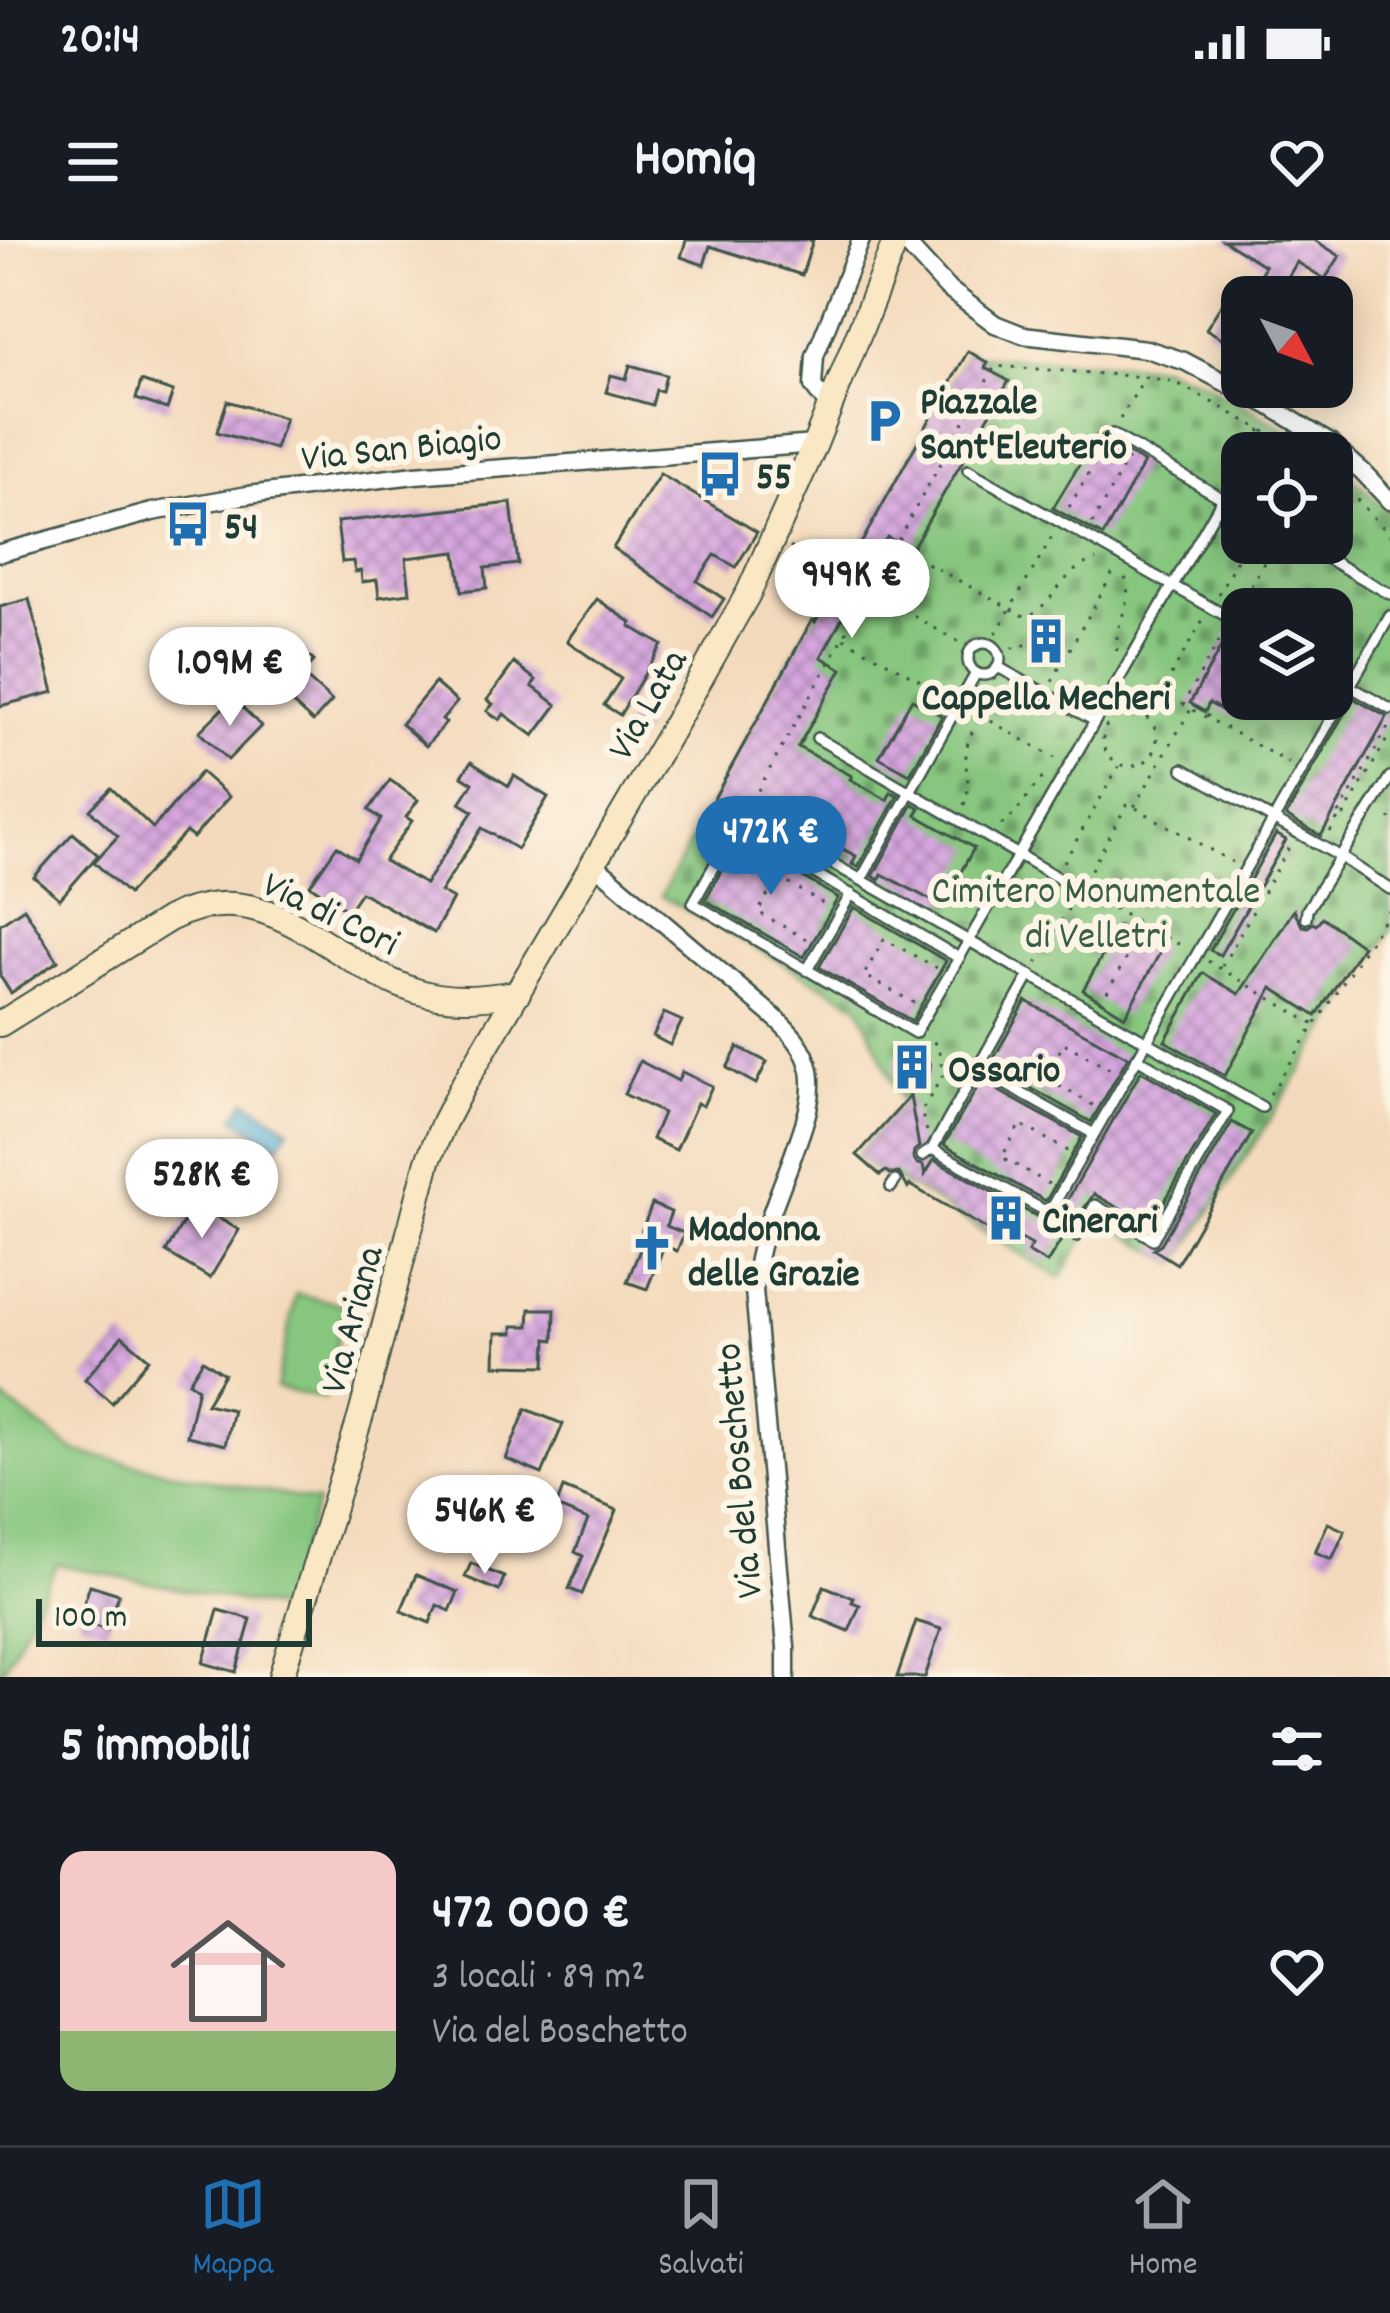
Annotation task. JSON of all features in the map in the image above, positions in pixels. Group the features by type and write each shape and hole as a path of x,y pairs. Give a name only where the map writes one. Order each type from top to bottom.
{"main road":[{"name":"Via Lata","path":"518,993 732,624 774,538 900,240"},
{"name":"Via di Cori","path":"0,1024 169,919 214,903 277,916 414,990 462,999 518,993"},
{"name":"Via Ariana","path":"281,1677 356,1432 433,1149 456,1098 518,993"}],"street":[{"path":"830,407 813,386 814,363 861,240"},
{"path":"900,240 953,294 1001,328 1178,358 1311,431 1342,453 1390,501"},
{"name":"Via San Biagio","path":"0,553 152,512 268,492 429,473 814,444"},
{"name":"Via del Boschetto","path":"593,863 782,1024 803,1050 810,1072 806,1118 761,1247 754,1290 789,1676"}],"lane":[{"path":"1112,434 1221,498"},
{"path":"968,470 1221,613"},
{"path":"959,958 736,827 693,903 915,1033 959,958 1221,501"},
{"path":"1337,564 1390,594"},
{"path":"1353,681 1390,616"},
{"path":"985,643 998,652 998,667 985,675 976,673 967,660 970,649 985,643"},
{"path":"998,667 1095,721"},
{"path":"862,878 976,673"},
{"path":"1353,688 1390,709"},
{"path":"1048,1213 1331,720"},
{"path":"817,738 1079,890"},
{"path":"1179,767 1390,889"},
{"path":"1306,918 1390,778"},
{"path":"745,814 1262,1106"},
{"path":"807,970 850,894"},
{"path":"1030,975 927,1152 1048,1213 1077,1236 1095,1205 1154,1239 1228,1111 1137,1058"},
{"path":"978,1069 1094,1134"}],"path":[{"path":"745,814 865,589 995,366 1175,382 1265,432"},
{"path":"1085,536 1135,447"},
{"path":"1353,495 1390,535"},
{"path":"774,538 830,569"},
{"path":"893,545 1026,617 1041,609 1086,562 1103,560 1129,583 1116,636 1118,652 1127,665"},
{"path":"1147,718 1234,564"},
{"path":"1045,693 1117,568"},
{"path":"893,604 970,649"},
{"path":"998,652 1033,643"},
{"path":"1221,646 1183,704 1302,770"},
{"path":"1207,717 1221,693"},
{"path":"1134,807 1191,709"},
{"path":"1132,711 1147,718 1157,738 1154,752 1142,763 1127,766 1106,753 1102,736 1116,715 1132,711"},
{"path":"957,820 968,793 968,742 981,716"},
{"path":"1322,846 1390,724"},
{"path":"1340,815 1343,817 1390,734"},
{"path":"1154,752 1179,767"},
{"path":"1056,876 1120,764"},
{"path":"984,835 1015,817 1041,778 1069,766"},
{"path":"1030,975 1128,803 1246,869"},
{"path":"1221,968 1298,833"},
{"path":"820,946 758,912 778,877 839,913"},
{"path":"1091,897 1315,1025"},
{"path":"1262,1106 1390,910"},
{"path":"1096,1012 1144,926"},
{"path":"928,1011 864,975 884,939 949,975"},
{"path":"1259,991 1264,982"},
{"path":"1278,1003 1283,995"},
{"path":"1298,1015 1303,1008"},
{"path":"915,1033 938,1045 943,1075 921,1112 927,1152"},
{"path":"1106,1112 1045,1078 1064,1043 1126,1078"},
{"path":"1061,1191 1002,1157 1020,1124 1080,1158"}],"green space":[{"name":"Cimitero Monumentale di Velletri","path":"968,351 977,356 1160,366 1221,392 1221,408 1248,408 1290,432 1221,432 1221,564 1353,564 1353,477 1390,515 1390,931 1177,1264 1097,1218 1060,1278 887,1171 880,1175 857,1155 902,1104 859,1005 661,896 831,592 822,586 842,551 854,557"},
{"path":"296,1294 345,1305 324,1399 276,1388"},
{"path":"0,1397 76,1452 317,1502 282,1610 57,1564 0,1677"}],"water":[{"path":"246,1100 289,1128 278,1146 234,1118"}],"building":[{"path":"686,240 813,240 802,275 710,246 704,265 681,257"},
{"path":"1223,240 1314,240 1340,256 1327,276 1297,262 1289,276 1259,276 1265,266"},
{"path":"1221,305 1221,338 1206,329"},
{"path":"968,351 988,363 985,368 1009,381 911,550 887,537 821,657 842,669 798,747 887,800 891,792 898,795 858,867 852,864 856,856 764,808 762,812 742,802 734,816 711,804 831,592 822,586 842,551 853,558"},
{"path":"630,365 666,375 652,405 606,392 611,375 626,379"},
{"path":"141,381 173,392 167,409 136,399"},
{"path":"227,401 285,418 275,449 217,432"},
{"path":"1097,435 1144,463 1103,536 1053,508"},
{"path":"660,474 757,532 736,567 715,555 697,581 724,599 712,617 613,548"},
{"path":"511,503 518,564 485,568 487,588 462,591 456,552 406,558 410,593 379,597 377,580 362,582 353,561 342,562 337,522"},
{"path":"29,599 54,692 0,706 0,607"},
{"path":"597,599 662,645 620,715 604,705 621,679 567,641"},
{"name":"Cappella Mecheri","path":"1051,628 1056,649 1040,653 1035,633"},
{"path":"295,644 314,661 302,674 332,701 313,722 264,678"},
{"path":"1221,647 1221,710 1209,703 1205,712 1190,703"},
{"path":"514,663 536,680 532,686 557,705 534,736 504,714 500,720 487,711 493,704 487,700"},
{"path":"435,683 457,702 426,746 401,724"},
{"path":"233,698 261,726 228,760 199,732"},
{"path":"1353,698 1387,717 1321,836 1286,816 1341,720 1353,720"},
{"path":"912,699 942,716 910,774 879,757"},
{"path":"629,719 645,728 633,748 617,739"},
{"path":"471,762 509,786 514,776 548,797 517,849 482,828 440,892 453,899 434,933 361,892 348,911 310,885 337,846 356,859 381,819 369,810 390,780 418,800 406,817 412,821 384,861 425,884 473,811 460,803 473,783 462,776"},
{"path":"201,772 229,797 193,838 186,832 128,894 94,862 118,836 90,810 111,788 153,828"},
{"path":"913,804 920,808 916,815 974,848 942,906 882,874 879,880 873,876"},
{"path":"73,833 98,855 60,899 34,877"},
{"path":"1276,834 1286,840 1220,955 1210,950"},
{"path":"739,839 838,898 804,957 705,900"},
{"path":"854,907 946,961 912,1021 819,967"},
{"path":"24,908 58,961 11,993 0,976 0,924"},
{"path":"1294,910 1302,926 1316,925 1322,917 1362,946 1316,1016 1272,988 1225,1076 1165,1041 1203,973 1239,994"},
{"path":"1119,926 1162,949 1125,1016 1083,990"},
{"path":"1026,1001 1128,1057 1091,1122 990,1065"},
{"path":"664,1013 682,1021 670,1045 653,1036"},
{"path":"738,1047 767,1062 756,1084 727,1068"},
{"name":"Ossario","path":"912,1051 925,1056 930,1069 925,1082 912,1087 899,1082 894,1069 899,1056"},
{"path":"640,1061 678,1081 682,1072 712,1086 703,1106 697,1103 676,1150 652,1139 663,1113 624,1094"},
{"path":"1141,1071 1216,1114 1150,1226 1094,1194 1072,1222 1060,1213"},
{"path":"981,1081 1082,1137 1046,1201 944,1145"},
{"path":"910,1096 919,1147 913,1158 923,1165 925,1175 934,1160 1043,1220 1063,1237 1047,1263 1028,1252 1032,1245 997,1226 993,1233 908,1188 899,1173 880,1175 857,1155"},
{"path":"1232,1122 1252,1133 1177,1264 1153,1249 1161,1244"},
{"path":"194,1204 239,1230 210,1278 166,1252"},
{"name":"Madonna delle Grazie","path":"652,1204 671,1212 666,1226 684,1233 677,1251 664,1246 647,1289 627,1282 647,1232 642,1230"},
{"path":"530,1309 555,1309 554,1340 547,1339 546,1366 495,1365 496,1333 529,1326"},
{"path":"122,1336 149,1359 112,1403 85,1379"},
{"path":"203,1360 224,1374 206,1404 233,1410 225,1445 187,1436 198,1388 189,1382"},
{"path":"526,1409 563,1424 542,1474 506,1459"},
{"path":"439,1488 482,1504 473,1527 430,1511"},
{"path":"563,1488 617,1510 582,1594 569,1589 583,1556 575,1552 588,1520 556,1507"},
{"path":"1328,1523 1345,1531 1332,1559 1315,1552"},
{"path":"471,1563 504,1577 499,1591 465,1577"},
{"path":"416,1575 458,1592 450,1611 437,1605 430,1623 401,1611"},
{"path":"90,1585 119,1594 107,1630 78,1621"},
{"path":"824,1586 860,1605 849,1631 812,1616"},
{"path":"218,1610 251,1619 236,1672 203,1663"},
{"path":"916,1621 941,1629 925,1677 897,1677"}],"place":[{"name":"Piazzale Sant'Eleuterio","path":"884,421"},
{"name":"55","path":"720,474"},
{"name":"54","path":"188,524"},
{"name":"Cappella Mecheri","path":"1046,641"},
{"name":"Ossario","path":"912,1067"},
{"name":"Cinerari","path":"1006,1218"},
{"name":"Madonna delle Grazie","path":"652,1248"}]}
